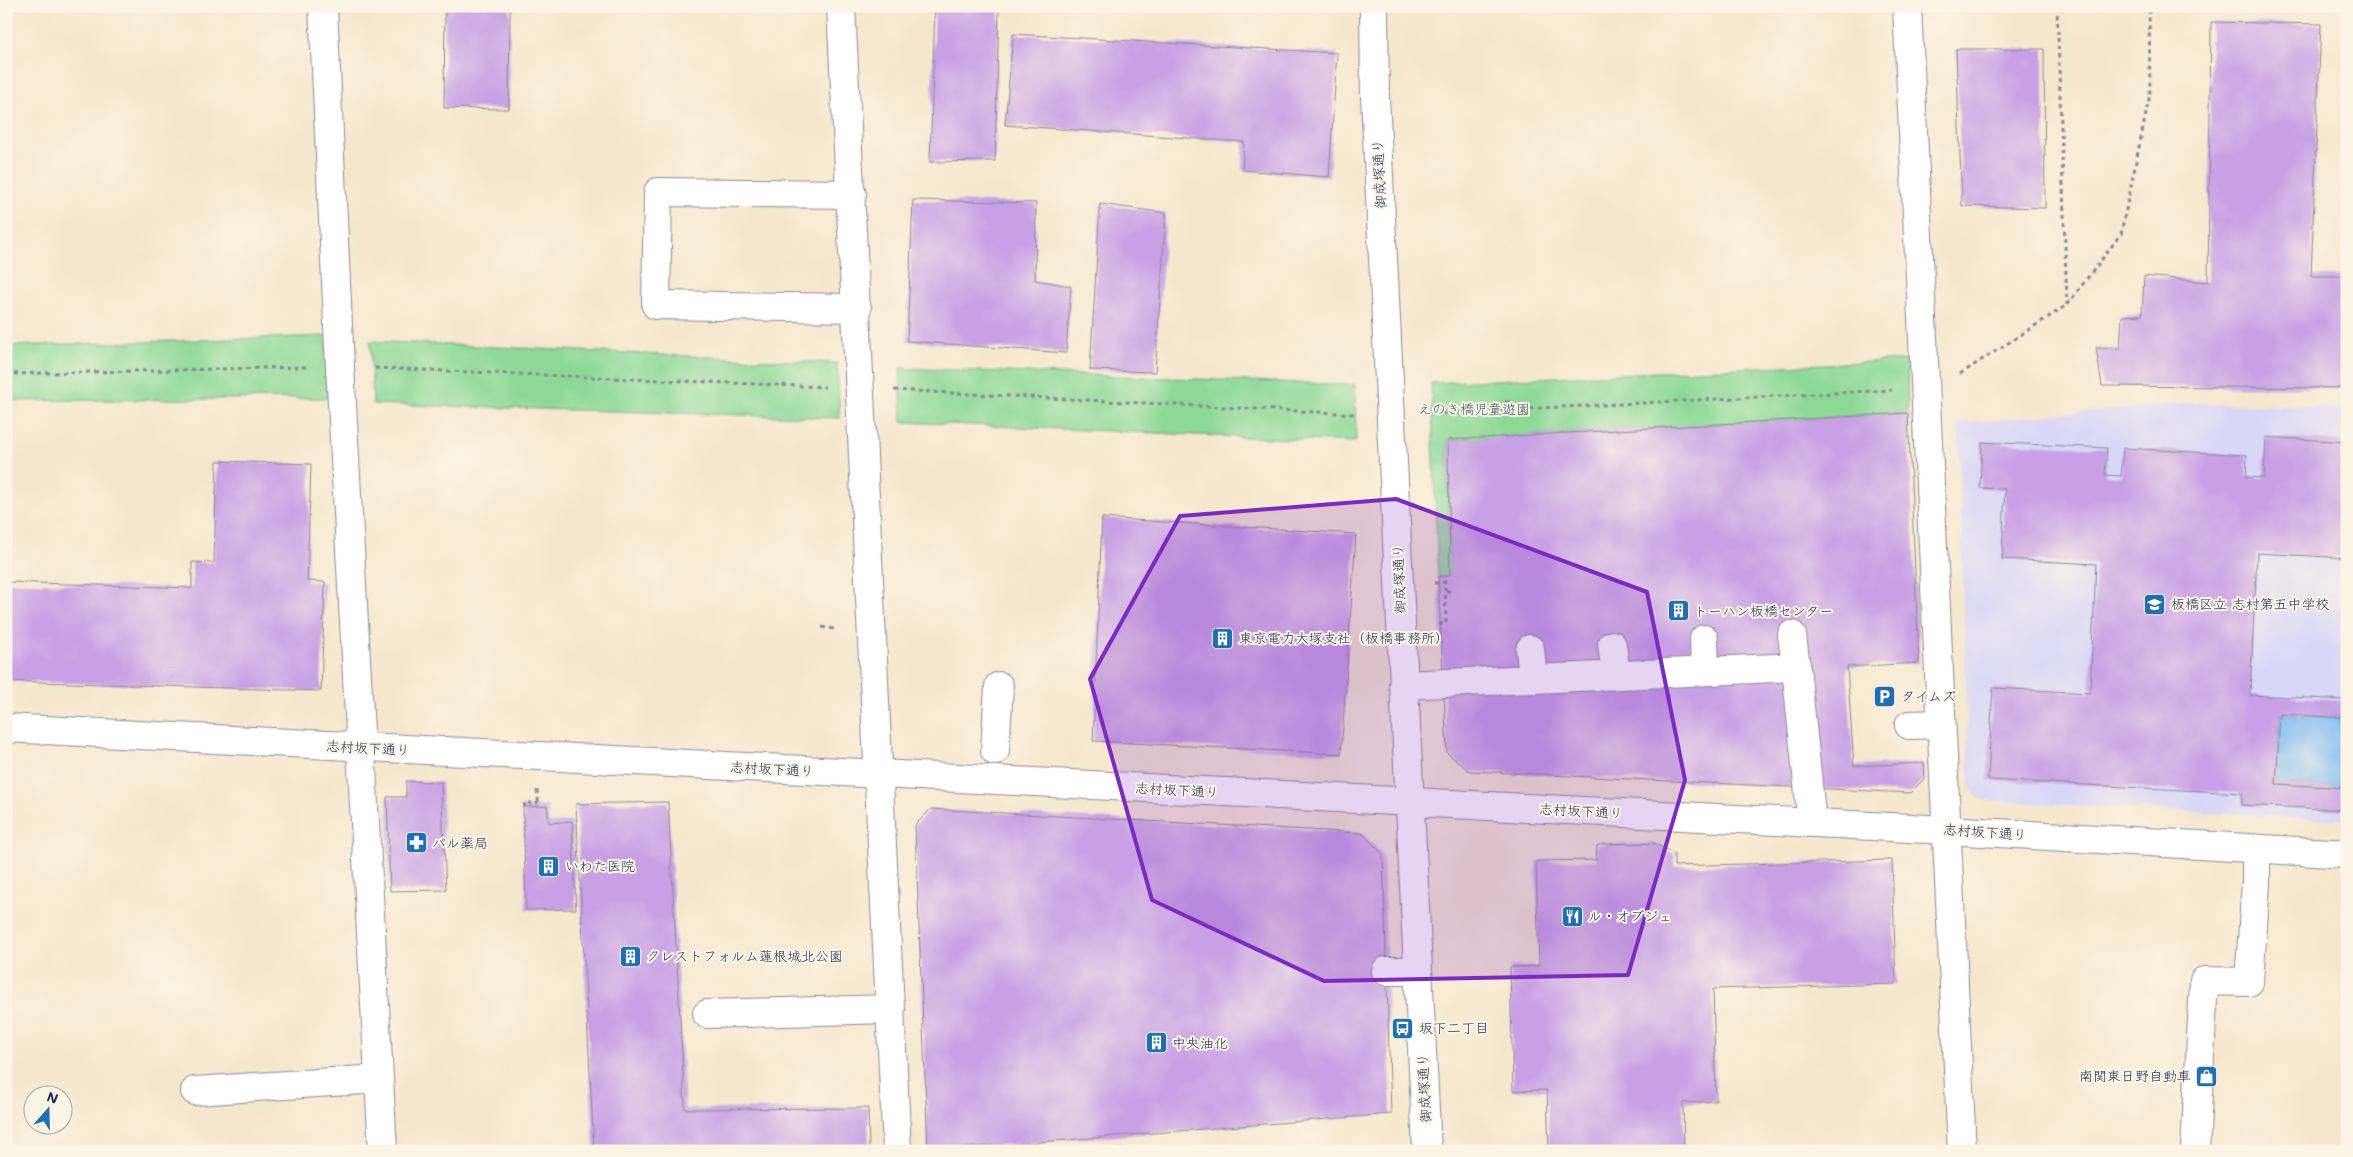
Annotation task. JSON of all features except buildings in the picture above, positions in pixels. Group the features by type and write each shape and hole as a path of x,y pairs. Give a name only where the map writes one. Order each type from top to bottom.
{"street":[{"path":"323,6 340,367 383,1151"},
{"path":"841,6 852,194 897,1151"},
{"name":"御成塚通り","path":"1374,6 1375,96 1392,414 1408,802 1427,1151"},
{"path":"1907,6 1962,1151"},
{"path":"852,194 658,192 656,306 857,308"},
{"path":"1792,635 1812,823"},
{"path":"1704,640 1705,670"},
{"path":"1612,645 1616,674"},
{"path":"1530,649 1533,678"},
{"path":"1403,685 1796,667"},
{"path":"995,751 999,686"},
{"path":"1909,725 1941,724"},
{"name":"志村坂下通り","path":"6,728 1947,830 2347,854"},
{"path":"2195,1151 2204,982 2248,982 2256,883 2256,849"},
{"path":"1386,971 1418,971"},
{"path":"707,1014 891,1009"},
{"path":"195,1091 379,1079"}],"path":[{"path":"2056,6 2067,305"},
{"path":"1958,375 2067,305 2121,234 2150,94 2149,6"},
{"path":"6,374 340,367 861,388 1392,414 1892,390"},
{"path":"1445,582 1446,624"},
{"path":"1446,591 1454,591"},
{"path":"525,807 524,803 538,803"}],"highlighted area":[{"path":"1396,499 1647,592 1685,780 1628,975 1324,981 1152,900 1090,679 1180,516"}],"shaded area":[{"name":"板橋区立 志村第五中学校","path":"2192,403 2347,408 2347,820 1980,800 1969,786 1958,423"}],"green space":[{"path":"326,336 327,398 6,401 6,346"},
{"path":"370,341 837,363 840,418 373,404"},
{"name":"えのき橋児童遊園","path":"1907,360 1908,413 1448,440 1450,575 1438,577 1431,383"},
{"path":"900,368 1355,385 1356,442 902,422"}],"water":[{"path":"2280,714 2347,718 2347,788 2276,784"}],"place":[{"name":"板橋区立 志村第五中学校","path":"2155,604"},
{"name":"トーハン板橋センター","path":"1678,611"},
{"name":"東京電力大塚支社（板橋事務所）","path":"1223,638"},
{"name":"タイムズ","path":"1885,696"},
{"name":"パル薬局","path":"416,843"},
{"name":"いわた医院","path":"549,866"},
{"name":"ル・オブジェ","path":"1572,916"},
{"name":"クレストフォルム蓮根城北公園","path":"630,956"},
{"name":"坂下二丁目","path":"1403,1028"},
{"name":"中央油化","path":"1156,1043"},
{"name":"南関東日野自動車","path":"2207,1076"}]}
